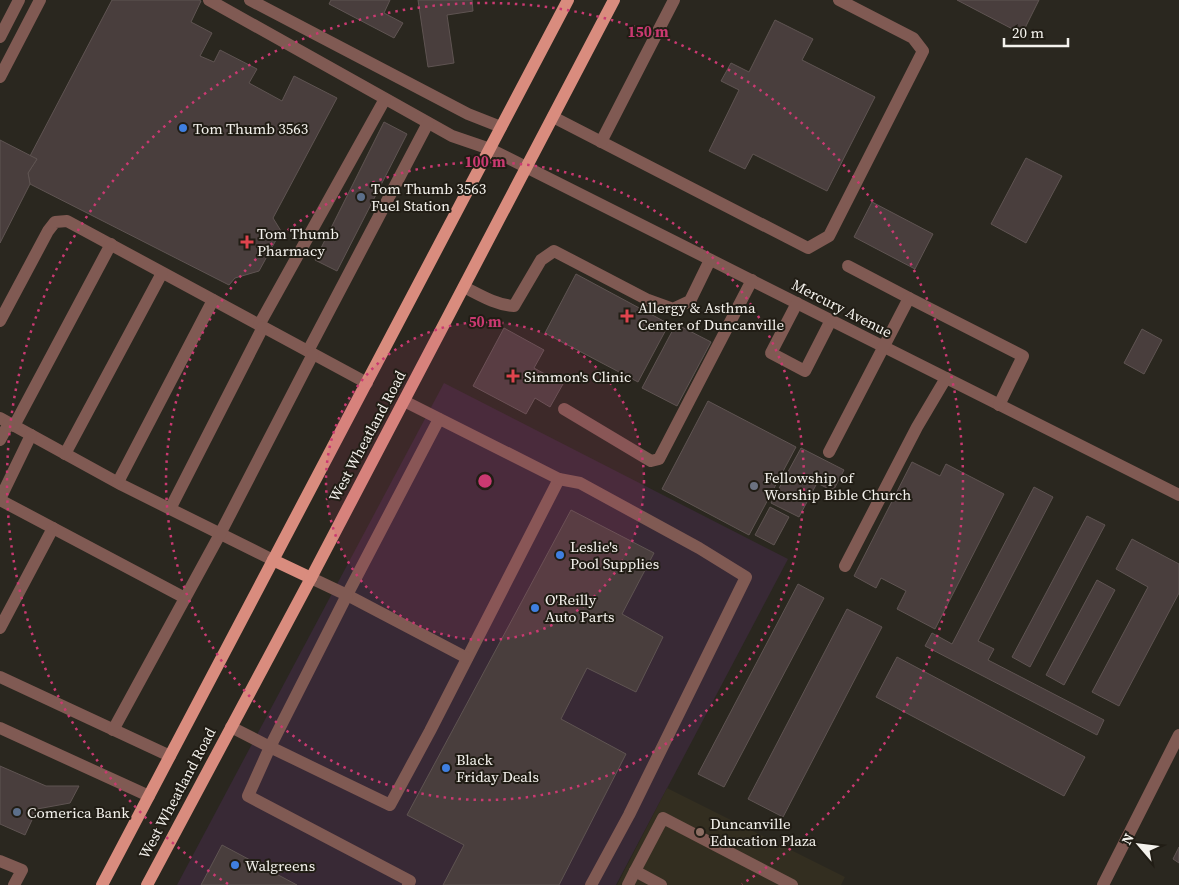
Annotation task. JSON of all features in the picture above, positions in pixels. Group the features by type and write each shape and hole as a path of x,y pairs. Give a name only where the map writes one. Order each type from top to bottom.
{"main road":[{"name":"West Wheatland Road","path":"102,885 568,0"},
{"name":"West Wheatland Road","path":"147,885 311,578 614,0"},
{"path":"273,560 311,578"}],"street":[{"path":"0,37 19,0"},
{"path":"0,77 40,0"},
{"name":"Mercury Avenue","path":"209,0 452,136 490,149 1179,495"},
{"path":"250,0 468,114 501,127"},
{"path":"601,142 674,0"},
{"path":"553,117 808,248 829,236 923,51 913,38 839,0"},
{"path":"170,509 261,326 385,98"},
{"path":"113,730 220,534 310,352 428,123"},
{"path":"0,321 48,231 55,222 67,221 366,383"},
{"path":"0,440 110,244"},
{"path":"464,287 495,302 514,306 541,260 554,251 648,300 673,309 690,301 710,260"},
{"path":"848,266 1023,356 999,405"},
{"path":"65,454 162,273"},
{"path":"564,409 652,461 659,459 752,280"},
{"path":"829,452 910,298"},
{"path":"118,482 212,300"},
{"path":"797,303 771,353 805,371 831,320"},
{"path":"845,566 917,427 946,378"},
{"path":"404,401 559,479 580,483 746,576 629,815 591,885"},
{"path":"408,885 410,881 248,796 270,747 346,595 439,419"},
{"path":"8,423 170,509 273,560"},
{"path":"31,436 0,500 185,598"},
{"path":"231,727 390,805 559,479"},
{"path":"0,628 53,528"},
{"path":"311,578 467,658"},
{"path":"0,677 170,756"},
{"path":"0,728 149,796"},
{"path":"1103,885 1179,735"},
{"path":"628,885 662,818 792,885"},
{"path":"0,861 22,870 14,885"},
{"path":"635,871 661,885"}],"shaded area":[{"path":"444,383 788,559 616,885 177,885"},
{"name":"Duncanville Education Plaza","path":"667,788 845,877 841,885 617,885"}],"building":[{"name":"Tom Thumb 3563","path":"112,0 199,0 201,1 191,22 212,33 200,56 214,62 220,50 257,69 249,83 282,101 294,76 337,98 273,218 281,231 259,271 235,278 229,285 30,184 28,173 37,159 30,156"},
{"path":"331,0 390,0 384,13 403,23 394,38 329,4"},
{"path":"418,0 472,0 473,11 447,15 454,63 428,67"},
{"path":"957,0 1039,0 1022,34"},
{"path":"775,20 813,39 802,60 875,97 827,191 753,154 745,169 709,151 739,90 721,81 731,63 749,72"},
{"name":"Tom Thumb 3563 Fuel Station","path":"384,122 407,134 337,271 315,260"},
{"path":"0,140 37,159 28,173 30,184 0,243"},
{"path":"1026,158 1062,176 1026,243 991,224"},
{"path":"872,202 933,234 915,269 854,237"},
{"path":"576,274 669,324 638,382 545,333"},
{"path":"676,324 711,342 677,406 642,388"},
{"name":"Simmon's Clinic","path":"504,328 544,350 534,368 563,384 550,407 535,398 526,414 473,386"},
{"path":"1142,329 1162,340 1144,374 1124,363"},
{"path":"708,401 796,447 749,535 662,489"},
{"path":"801,448 844,470 833,491 817,483 799,517 771,503"},
{"path":"912,462 940,476 946,464 1004,494 935,629 897,609 906,591 881,578 876,588 854,576"},
{"path":"1034,487 1053,497 978,641 994,649 988,660 1104,720 1097,735 925,646 932,633 952,644"},
{"path":"770,507 789,517 774,545 755,535"},
{"path":"571,510 654,553 622,614 663,637 636,692 587,668 561,719 626,754 559,885 443,885 464,845 407,815"},
{"path":"1087,516 1105,525 1030,667 1012,657"},
{"path":"1132,539 1179,564 1179,593 1119,706 1092,692 1148,587 1116,569"},
{"path":"1097,580 1115,590 1064,685 1046,675"},
{"path":"798,584 824,598 724,787 698,774"},
{"path":"847,609 882,627 783,817 748,799"},
{"path":"897,657 1085,757 1064,796 876,697"},
{"path":"0,766 46,786 79,786 70,803 37,809 25,835 0,824"},
{"name":"Walgreens","path":"222,845 297,885 201,885"},
{"path":"1179,847 1179,863 1173,859"}],"place":[{"name":"Tom Thumb 3563","path":"183,128"},
{"name":"Tom Thumb 3563 Fuel Station","path":"361,197"},
{"name":"Tom Thumb Pharmacy","path":"247,242"},
{"name":"Allergy & Asthma Center of Duncanville","path":"627,316"},
{"name":"Simmon's Clinic","path":"513,376"},
{"name":"Fellowship of Worship Bible Church","path":"754,486"},
{"name":"Leslie's Pool Supplies","path":"560,555"},
{"name":"O'Reilly Auto Parts","path":"535,608"},
{"name":"Black Friday Deals","path":"446,768"},
{"name":"Comerica Bank","path":"17,812"},
{"name":"Duncanville Education Plaza","path":"700,832"},
{"name":"Walgreens","path":"235,865"}]}
